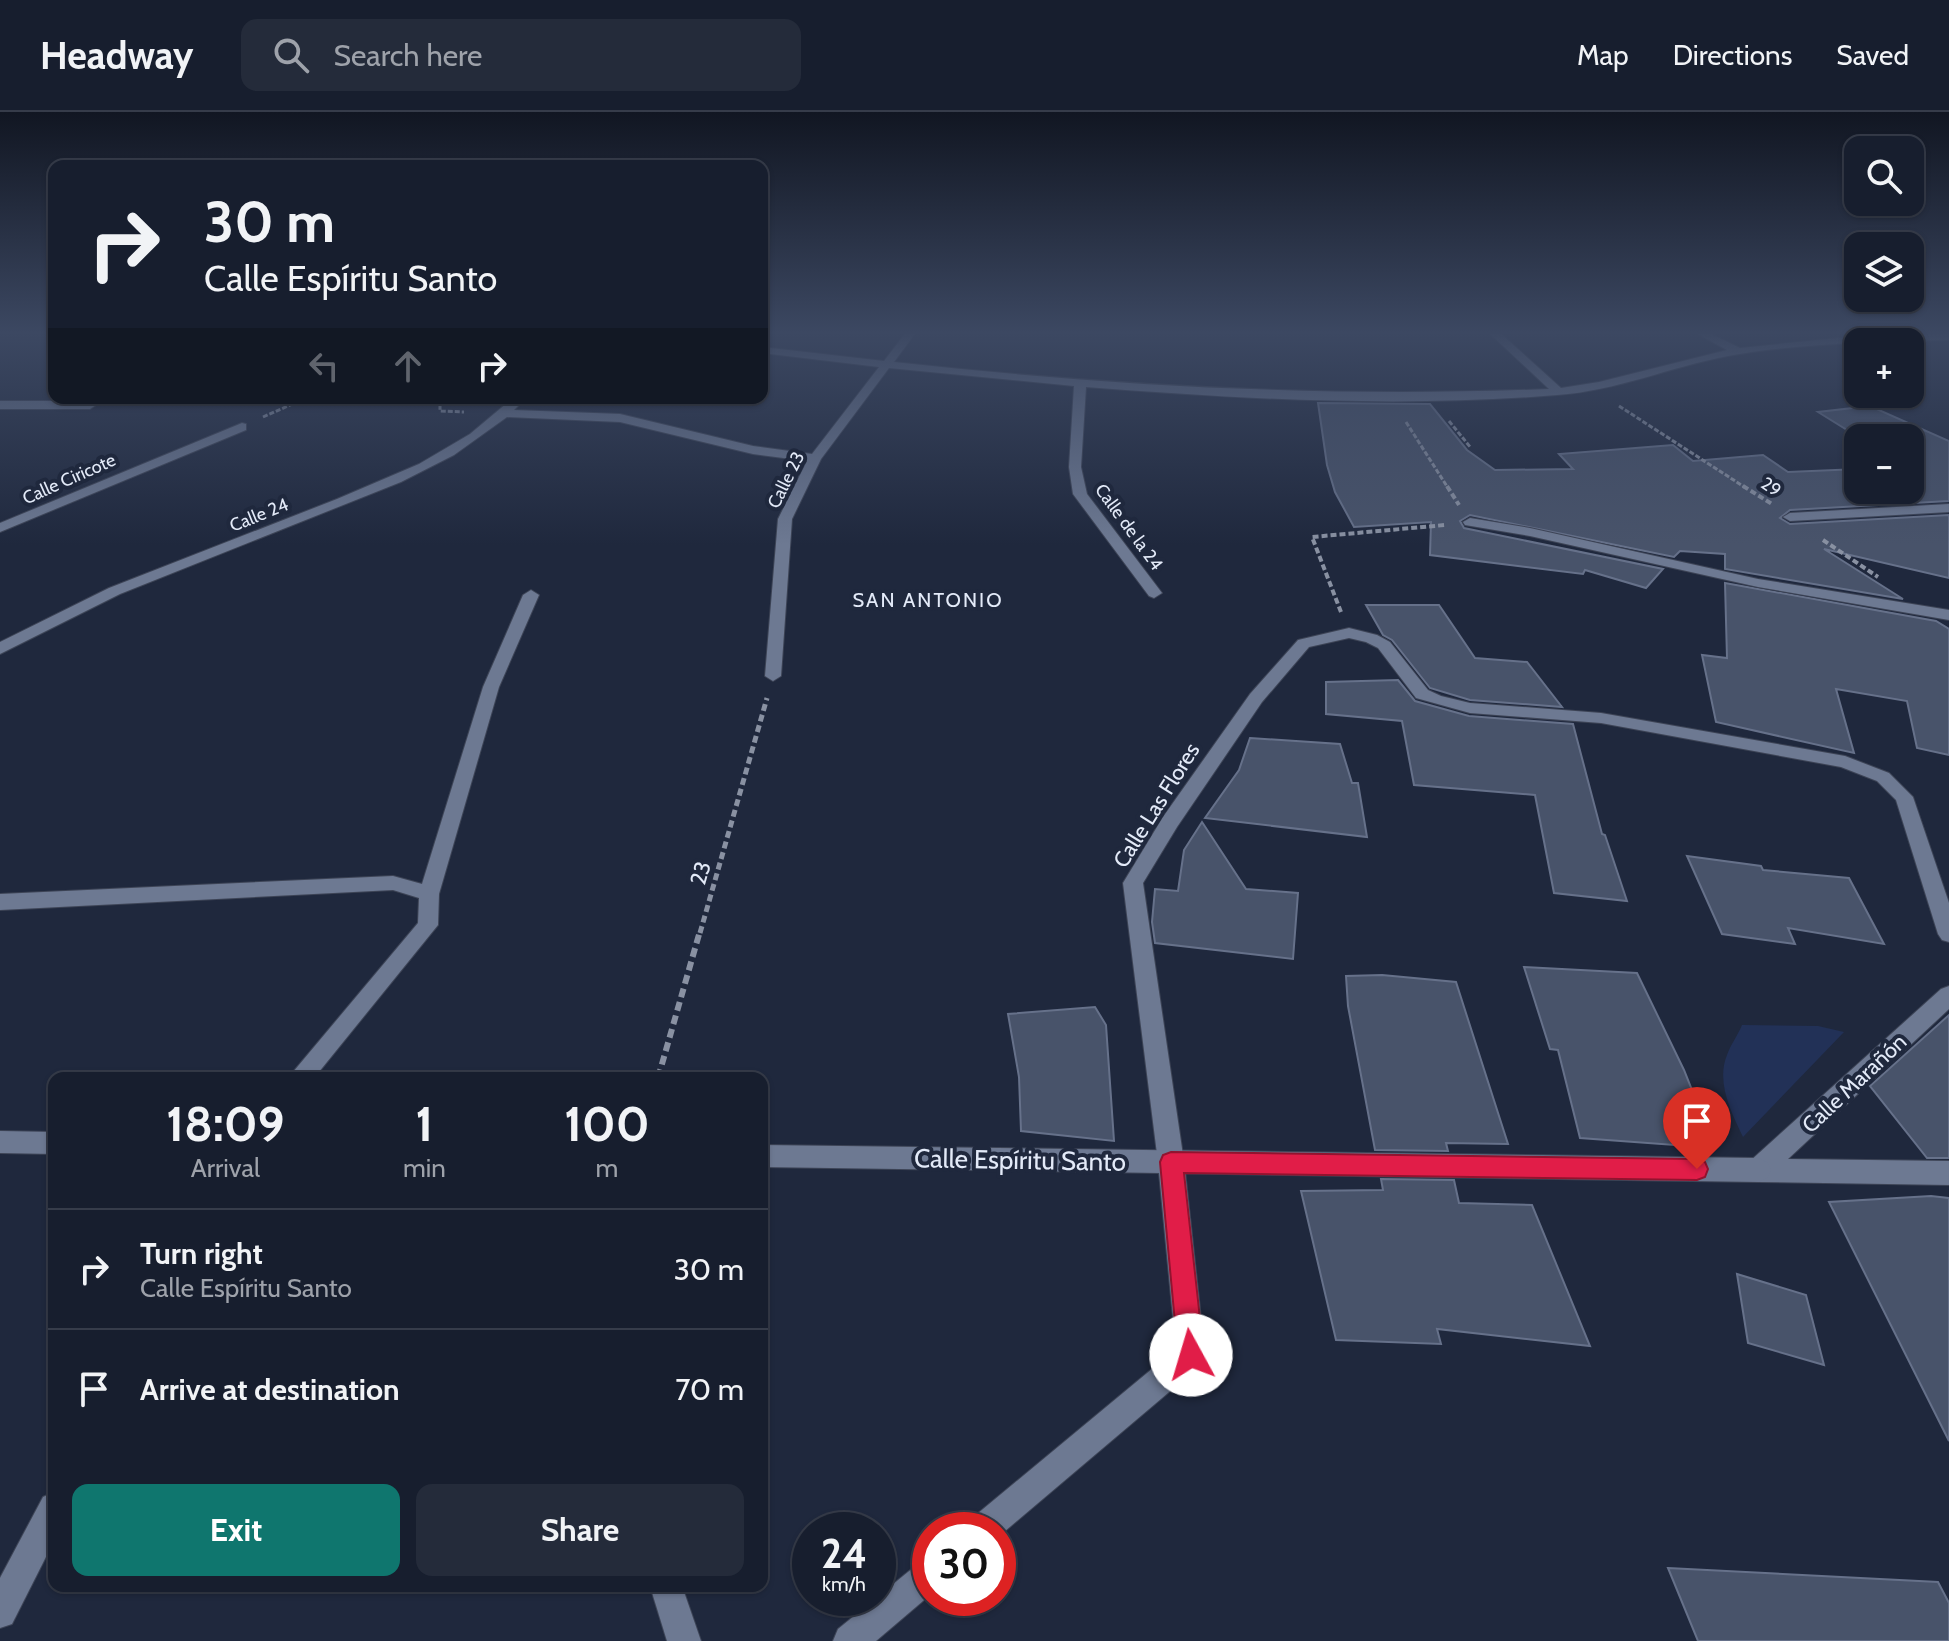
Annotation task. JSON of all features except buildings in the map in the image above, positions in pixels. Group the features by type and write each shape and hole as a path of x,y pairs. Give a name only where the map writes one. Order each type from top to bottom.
{"street":[{"name":"Calle 23","path":"773,676 785,519 815,458 859,402"},
{"name":"Calle de la 24","path":"1079,402 1075,467 1080,494 1154,593"},
{"name":"Calle 24","path":"0,649 35,627 443,458 514,404"},
{"path":"0,405 90,405"},
{"path":"505,413 620,418 753,450 815,458"},
{"name":"Calle Ciricote","path":"0,528 115,477 242,427"},
{"path":"1790,517 1949,508"},
{"path":"1470,522 1530,532 1758,583 1949,615"},
{"path":"305,1072 428,925 429,894 491,687 531,595"},
{"path":"1349,633 1371,638 1384,645 1422,694 1436,700 1470,708 1601,718 1845,762 1883,777 1904,797 1949,934"},
{"name":"Calle Las Flores","path":"1003,1512 1191,1355 1171,1162 1133,883 1170,822 1256,698 1304,643 1349,633"},
{"path":"0,902 393,883 429,894"},
{"name":"Calle Marañón","path":"1758,1170 1949,995"},
{"path":"0,1142 48,1143"},
{"name":"Calle Espíritu Santo","path":"768,1156 1949,1173"},
{"path":"0,1612 48,1520"},
{"path":"850,1641 912,1589"},
{"path":"668,1592 684,1641"}],"path":[{"path":"1349,633 1312,537 1470,522 1394,402"},
{"name":"29","path":"1613,402 1690,449 1884,580"},
{"path":"242,427 293,404"},
{"path":"440,404 440,411 505,413"},
{"name":"23","path":"660,1072 773,676"}],"shaded area":[{"path":"1742,1025 1818,1026 1844,1032 1743,1137 1726,1097 1723,1076 1727,1055"}],"district":[{"name":"SAN ANTONIO","path":"928,600"}],"route":[{"path":"1191,1355 1171,1162 1697,1169"}]}
